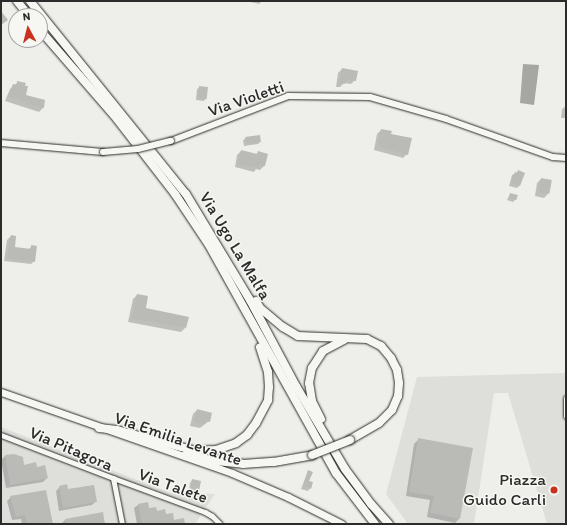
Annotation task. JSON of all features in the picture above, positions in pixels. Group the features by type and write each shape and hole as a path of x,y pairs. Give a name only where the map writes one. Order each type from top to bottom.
{"highway":[{"name":"Via Ugo La Malfa","path":"30,1 186,194 250,300 296,386 345,469 371,504 389,524"},
{"name":"Via Ugo La Malfa","path":"48,39 117,120 179,201 209,245 336,473 375,524"},
{"path":"164,449 200,458 243,464 281,461 312,455 350,440 374,427 388,415 396,404 399,383 394,364 381,346 367,340 351,338 298,336 283,328 260,308 197,206 186,194"},
{"path":"99,428 117,430 196,451 207,451 228,446 247,435 268,400 269,387 268,372 264,356 243,316 242,306"},
{"path":"345,469 312,400 309,383 312,368 323,351 335,344 351,338"}],"main road":[{"name":"Via Emilia Levante","path":"1,392 259,484 342,524"}],"street":[{"name":"Via Violetti","path":"1,143 103,152 138,149 171,141 288,96 370,97 450,120 553,157 566,158"},
{"path":"566,398 566,416"},
{"name":"Via Pitagora","path":"1,435 113,478 122,524"},
{"name":"Via Talete","path":"113,478 205,512 212,516 220,524"}],"shaded area":[{"path":"523,64 539,65 534,105 520,103"},
{"path":"566,373 566,524 547,524 508,393 494,393 474,524 408,524 386,494 417,377"},
{"path":"1,427 171,493 215,494 195,524 1,524"}],"building":[{"path":"1,11 8,20 1,25"},
{"path":"342,68 358,71 356,81 346,79 345,84 339,83"},
{"path":"17,81 26,83 25,86 28,86 26,95 45,100 44,108 26,104 27,102 8,97 13,84 17,85"},
{"path":"199,86 208,87 207,99 198,98"},
{"path":"381,129 392,131 391,134 412,138 408,155 377,146"},
{"path":"260,135 261,142 246,144 245,137"},
{"path":"241,150 257,154 258,151 268,154 265,166 259,165 259,168 238,164"},
{"path":"518,170 525,173 520,186 511,183 515,172 517,173"},
{"path":"541,178 552,180 549,194 539,192"},
{"path":"510,193 518,195 517,200 509,198"},
{"path":"11,235 16,236 15,247 31,249 31,245 37,246 35,262 7,258"},
{"path":"137,294 148,296 146,308 189,317 186,328 132,318"},
{"path":"197,409 212,413 210,422 206,421 205,424 194,422"},
{"path":"418,438 473,448 460,519 430,513 434,496 409,492"},
{"path":"14,454 23,457 24,465 36,462 37,467 45,465 48,478 10,485 5,455"},
{"path":"308,470 313,472 309,481 313,482 311,489 303,486"},
{"path":"192,479 201,481 199,491 191,489"},
{"path":"67,484 68,489 94,485 97,502 63,508 59,486"},
{"path":"46,490 53,524 27,524 25,515 16,517 10,496"},
{"path":"148,502 149,508 156,507 157,511 165,509 166,514 173,513 174,520 184,518 185,524 142,524 138,504"},
{"path":"103,512 105,524 66,524 65,519"}],"place":[{"name":"Piazza Guido Carli","path":"554,490"}]}
